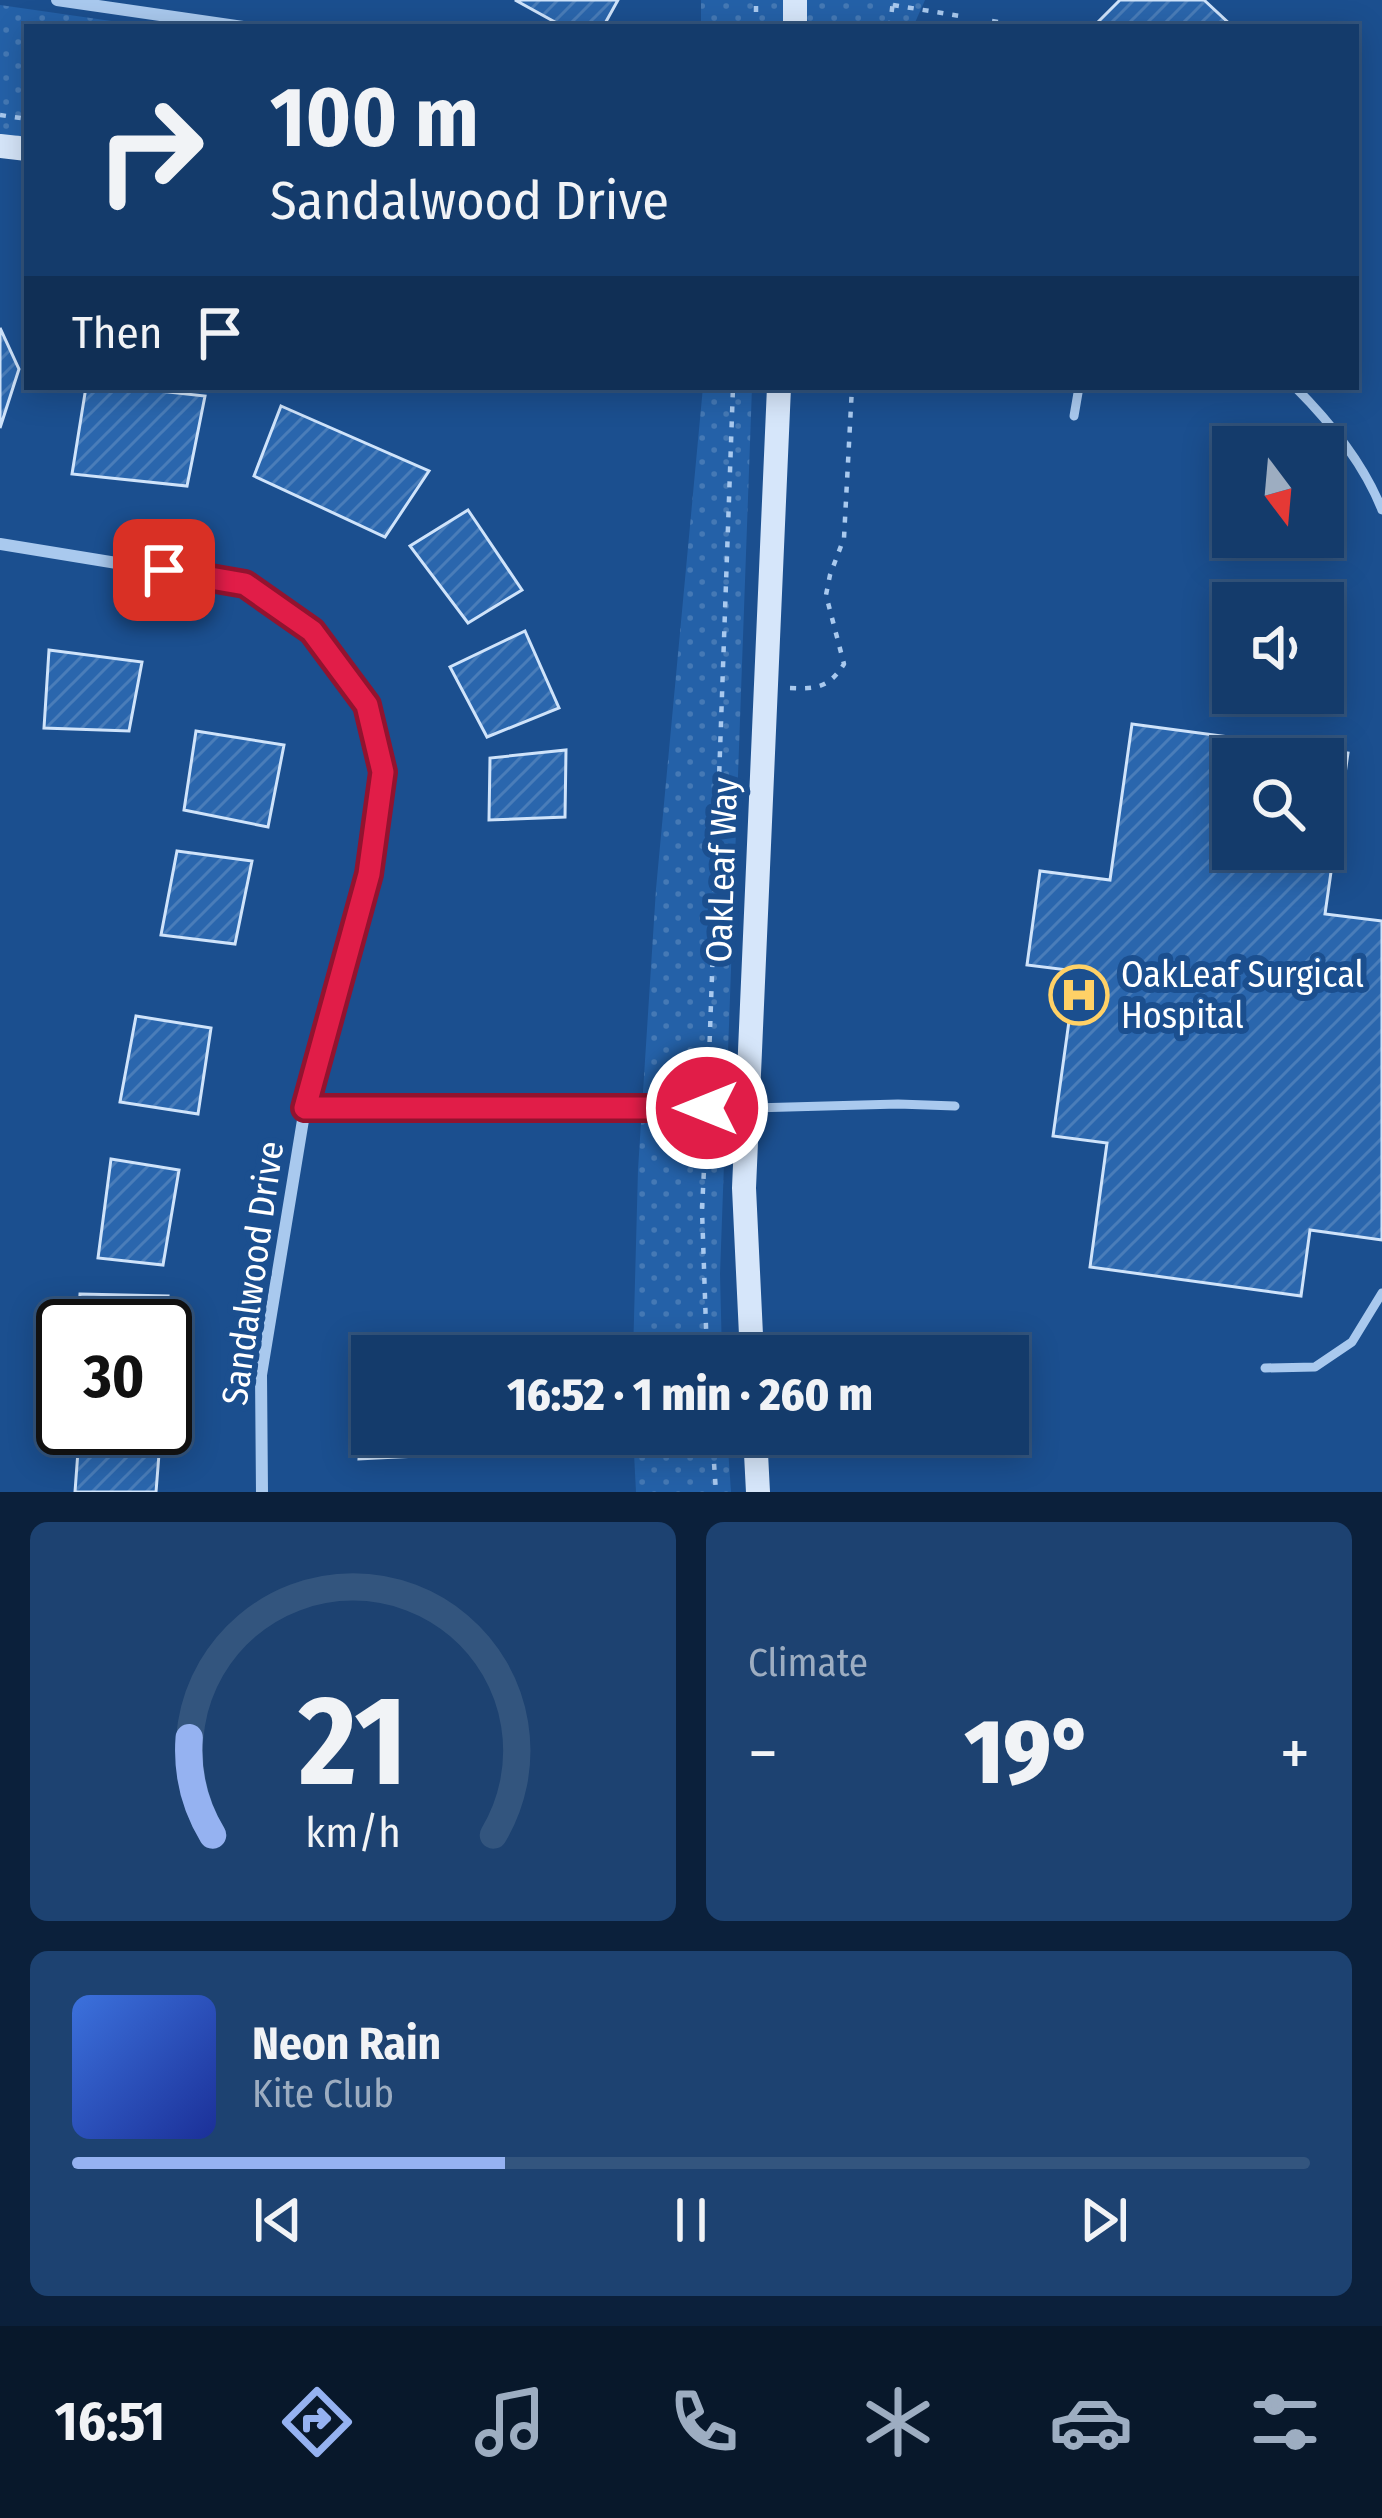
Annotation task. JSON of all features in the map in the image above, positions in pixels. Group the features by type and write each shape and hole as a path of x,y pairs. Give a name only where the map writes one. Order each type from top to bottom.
{"street":[{"path":"57,0 222,24"},
{"name":"OakLeaf Way","path":"751,1335 744,1188 779,390"},
{"name":"Sandalwood Drive","path":"0,544 245,584 312,631 367,705 383,772 369,874 305,1108 261,1375 262,1492"},
{"path":"305,1108 748,1108"},
{"path":"756,1455 758,1492"}],"lane":[{"path":"1074,416 1078,390"},
{"path":"1298,390 1371,482 1382,510"},
{"path":"748,1108 955,1106"},
{"path":"1265,1368 1315,1367 1352,1342 1382,1293"}],"path":[{"path":"893,2 960,16"},
{"path":"992,21 1010,24"},
{"path":"706,1335 702,1210 733,390"},
{"path":"794,688 824,687 844,664 826,595 844,538 852,390"},
{"path":"713,1455 716,1492"}],"shaded area":[{"path":"701,0 925,0 914,24 701,24"},
{"path":"0,5 132,24 24,24 24,160 0,157"},
{"path":"703,390 752,390 721,1335 634,1335 638,1170 656,889"},
{"path":"634,1455 728,1455 731,1492 636,1492"}],"building":[{"path":"515,0 618,0 605,24 559,24"},
{"path":"1120,0 1204,0 1230,24 1096,24"},
{"path":"0,328 19,369 0,428"},
{"path":"86,390 205,396 187,486 72,474"},
{"path":"281,406 429,471 385,537 254,476"},
{"path":"468,510 522,590 468,623 410,546"},
{"path":"525,631 559,708 487,737 450,667"},
{"path":"49,650 142,662 129,731 44,728"},
{"path":"1132,724 1236,738 1212,738 1212,870 1331,870 1325,914 1382,921 1382,1240 1310,1230 1301,1296 1090,1267 1107,1143 1053,1136 1076,971 1027,965 1040,871 1110,880"},
{"path":"196,731 284,745 268,827 184,810"},
{"path":"566,750 565,817 489,820 490,758"},
{"path":"177,851 252,861 235,944 161,935"},
{"path":"136,1016 211,1028 198,1114 120,1102"},
{"path":"111,1159 179,1170 163,1265 98,1258"},
{"path":"80,1294 168,1296 168,1299 80,1299"},
{"path":"78,1455 159,1455 156,1492 75,1492"},
{"path":"359,1455 438,1455 359,1459"}],"place":[{"name":"OakLeaf Surgical Hospital","path":"1079,995"}],"route":[{"path":"164,570 245,584 312,631 367,705 383,772 369,874 305,1108 707,1108"}]}
